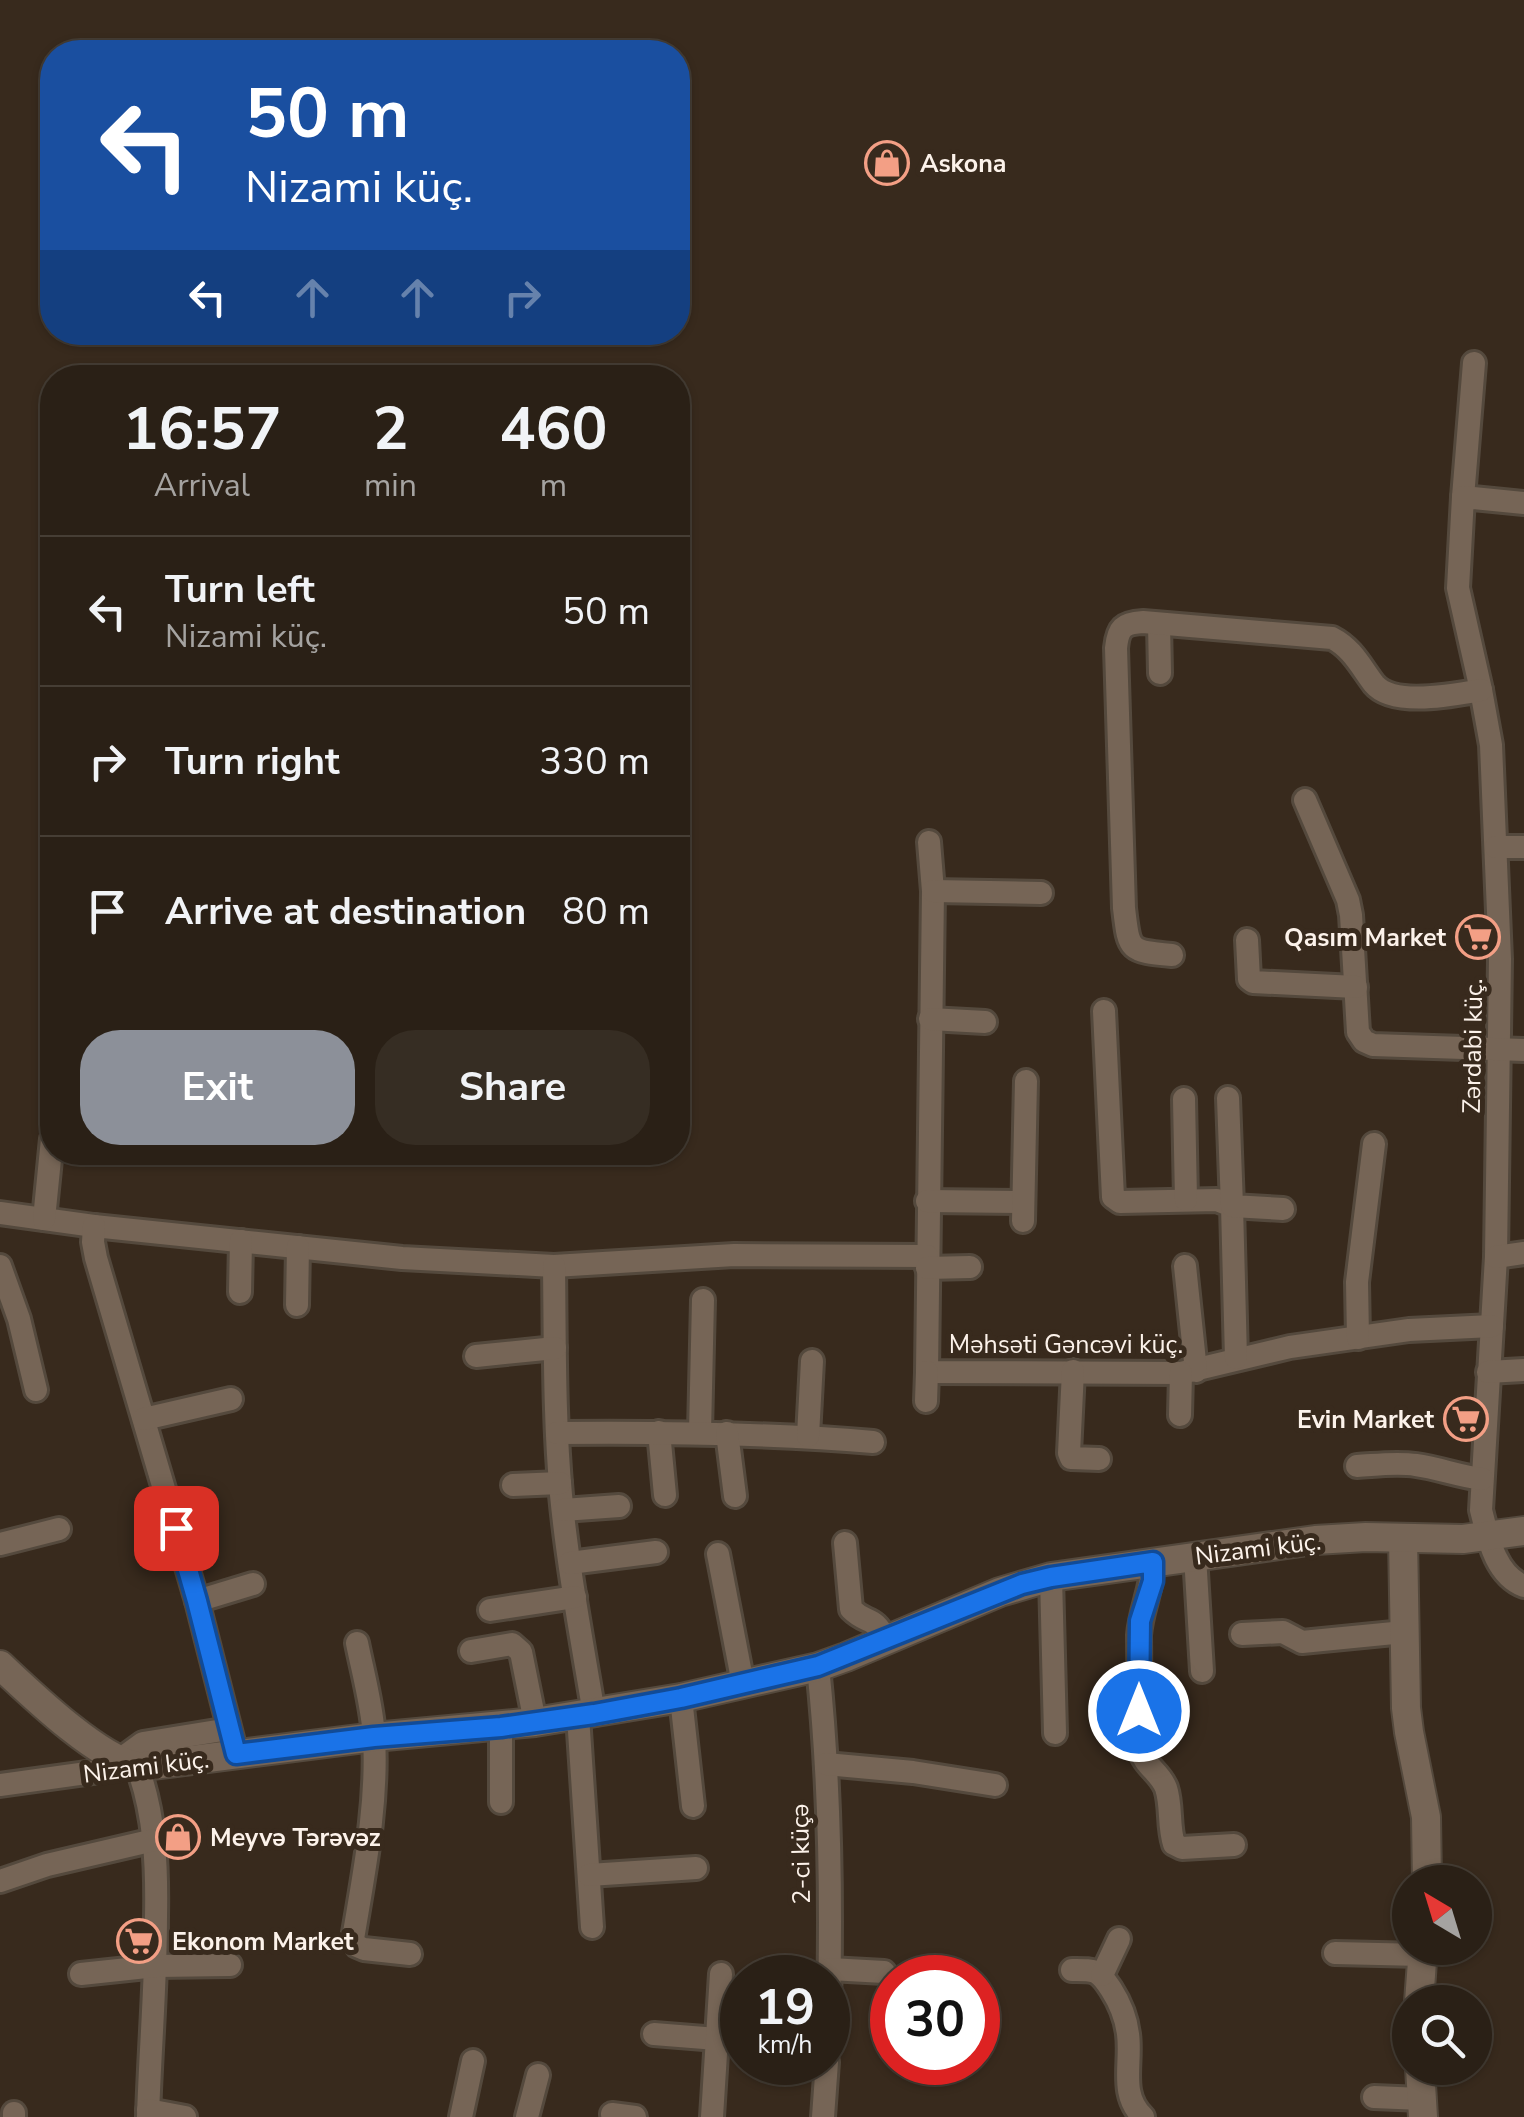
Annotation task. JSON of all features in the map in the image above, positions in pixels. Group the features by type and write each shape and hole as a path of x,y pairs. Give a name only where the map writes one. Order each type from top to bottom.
{"street":[{"name":"Zərdabi küç.","path":"1474,363 1458,588 1491,745 1500,1049 1496,1257 1482,1510 1488,1537 1504,1572 1524,1586"},
{"path":"1463,497 1524,502"},
{"path":"1172,955 1140,952 1127,936 1118,637 1122,628 1129,622 1332,638 1354,655 1382,692 1392,696 1445,696 1481,690"},
{"path":"1159,624 1160,673"},
{"path":"1305,800 1352,915 1358,1032 1364,1041 1524,1050"},
{"name":"Məhsəti Gəncəvi küç.","path":"930,842 927,1372 1188,1372 1290,1347 1435,1328 1492,1326"},
{"path":"1496,846 1524,847"},
{"path":"932,892 1042,894"},
{"path":"1499,918 1524,918"},
{"path":"1247,940 1247,974 1254,982 1356,987"},
{"path":"1104,1011 1113,1198 1120,1202 1217,1200 1232,1206 1283,1208"},
{"path":"930,1019 985,1022"},
{"path":"927,1201 1023,1212 1026,1081"},
{"path":"1228,1098 1236,1358"},
{"path":"1184,1099 1186,1200"},
{"path":"1358,1338 1357,1282 1374,1144"},
{"path":"44,1219 49,1165"},
{"path":"0,1213 402,1258 554,1266 734,1255 927,1262 970,1268"},
{"path":"94,1226 96,1258 197,1601 232,1742"},
{"path":"240,1292 241,1241"},
{"path":"297,1305 298,1247"},
{"path":"1496,1257 1524,1253"},
{"path":"0,1266 19,1320 36,1390"},
{"path":"554,1266 557,1434 586,1715 592,1927"},
{"path":"1180,1416 1188,1372 1185,1266"},
{"path":"700,1432 703,1300"},
{"path":"476,1356 555,1348"},
{"path":"808,1436 812,1362"},
{"path":"1488,1372 1524,1370"},
{"path":"1073,1371 1069,1453 1072,1458 1099,1459"},
{"path":"926,1402 927,1372"},
{"path":"144,1419 231,1400"},
{"path":"659,1432 665,1494"},
{"path":"557,1434 700,1432 873,1442"},
{"path":"727,1433 735,1496"},
{"path":"1356,1466 1418,1465 1482,1478"},
{"path":"513,1485 560,1483"},
{"path":"563,1510 620,1506"},
{"path":"0,1544 59,1528"},
{"name":"Nizami küç.","path":"0,1785 232,1742 501,1727 681,1698 818,1666 1000,1592 1051,1577 1316,1540 1488,1537 1524,1532"},
{"path":"1403,1538 1409,1732 1426,1817 1427,1865"},
{"path":"845,1543 851,1609 878,1625 886,1640"},
{"path":"570,1563 656,1552"},
{"path":"718,1554 743,1684"},
{"path":"1195,1556 1202,1671"},
{"path":"1153,1562 1153,1581 1139,1635 1142,1757 1166,1787 1174,1844 1182,1848 1234,1845"},
{"path":"1051,1577 1055,1733"},
{"path":"197,1601 254,1584"},
{"path":"490,1610 575,1597"},
{"path":"1242,1634 1283,1632 1302,1642 1404,1632"},
{"path":"357,1643 374,1737 372,1826 354,1939 364,1949 410,1954"},
{"path":"471,1651 512,1644 518,1647 535,1722"},
{"path":"0,1665 68,1724 102,1749 129,1762 144,1783 157,1884 148,2114 185,2117"},
{"name":"2-ci küçə","path":"818,1666 826,1764 830,1955"},
{"path":"681,1698 693,1806"},
{"path":"501,1727 501,1802"},
{"path":"826,1764 995,1785"},
{"path":"0,1881 47,1865 154,1840"},
{"path":"590,1875 696,1868"},
{"path":"1102,1974 1119,1940"},
{"path":"1335,1953 1392,1952"},
{"path":"81,1974 156,1966 230,1965"},
{"path":"1072,1970 1095,1970 1102,1974 1121,2005 1128,2036 1128,2096 1143,2117"},
{"path":"712,2117 720,1990"},
{"path":"654,2034 717,2040"},
{"path":"461,2117 473,2060"},
{"path":"527,2117 538,2075"},
{"path":"823,2117 825,2085"},
{"path":"1374,2097 1422,2108"}],"place":[{"name":"Askona","path":"887,163"},
{"name":"Qasım Market","path":"1478,937"},
{"name":"Evin Market","path":"1466,1419"},
{"name":"Meyvə Tərəvəz","path":"178,1837"},
{"name":"Ekonom Market","path":"139,1941"}],"route":[{"path":"176,1528 236,1754 501,1727 681,1698 846,1657 1022,1584 1153,1562 1153,1581 1140,1621 1139,1711"}]}
